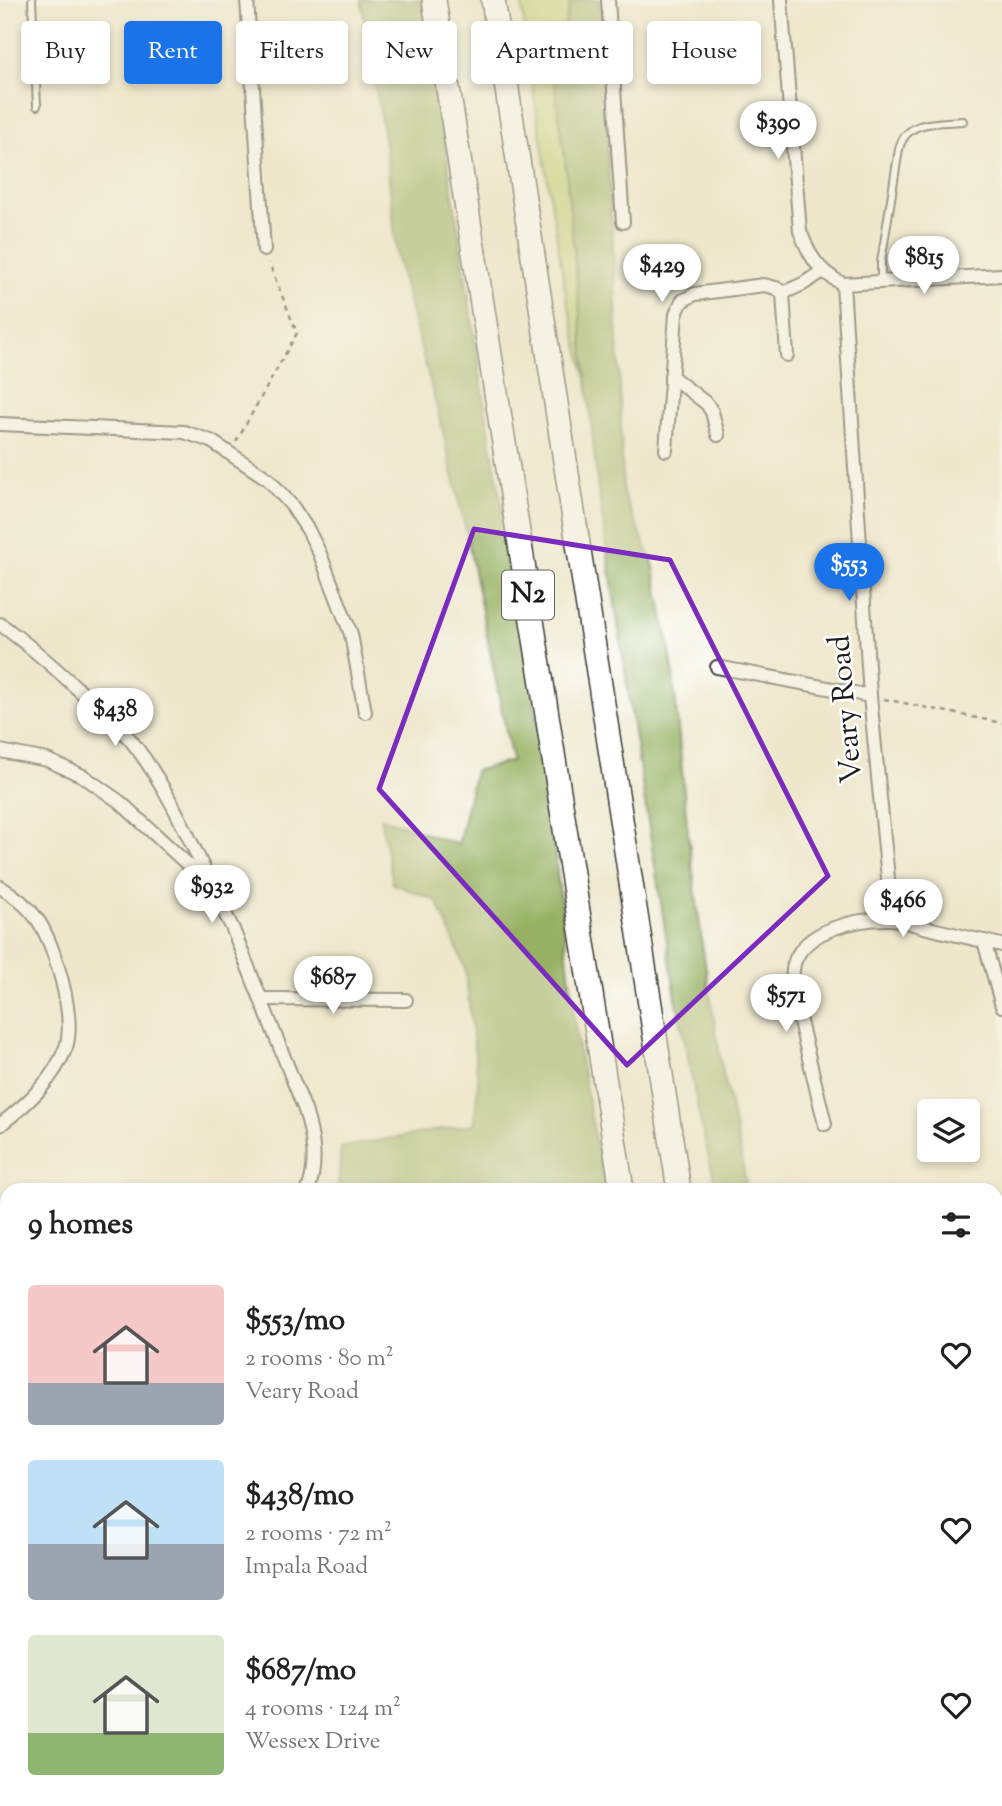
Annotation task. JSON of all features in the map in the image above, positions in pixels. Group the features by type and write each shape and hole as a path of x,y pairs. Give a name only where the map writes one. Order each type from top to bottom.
{"highway":[{"name":"N2","path":"434,0 621,1183"},
{"name":"N2","path":"493,0 678,1183"},
{"path":"652,1020 666,1055 693,1183"},
{"path":"602,1064 601,1094 612,1183"}],"street":[{"path":"247,0 264,250"},
{"path":"608,0 623,222"},
{"path":"781,0 800,231 814,262 829,277 843,284 1002,275"},
{"path":"783,293 823,271"},
{"name":"Veary Road","path":"843,284 870,696 892,919"},
{"path":"666,450 676,314 682,301 695,294 764,285 776,288 783,293 788,355"},
{"path":"671,376 707,404 718,435"},
{"path":"0,424 184,432 211,441 268,479 292,506 320,554 351,634 365,712"},
{"path":"0,624 45,659 114,722 156,778 183,825 232,927 310,1126 314,1158 309,1183"},
{"path":"717,667 870,696"},
{"path":"0,751 47,760 83,776 120,802 211,886"},
{"path":"0,887 14,895 36,917 43,929 64,988 69,1026 67,1045 52,1075 0,1125"},
{"path":"825,1124 794,997 794,962 802,949 814,939 840,926 860,921 892,919 1002,945"},
{"path":"984,941 1002,1006"},
{"path":"261,999 406,1000"}],"lane":[{"path":"32,0 37,106"},
{"path":"881,282 881,262 899,149 904,135 918,126 963,121"}],"path":[{"path":"230,454 297,333 264,250"},
{"path":"870,696 1002,723"}],"highlighted area":[{"path":"474,529 670,560 828,876 627,1065 379,789"}],"green space":[{"path":"361,0 423,0 426,21 365,21"},
{"path":"521,0 572,0 566,21 524,21"},
{"path":"571,0 600,0 601,21 566,21"},
{"path":"375,84 436,84 548,795 578,1049 604,1183 338,1183 341,1147 474,1124 478,1083 465,968 437,901 393,884 380,817 458,845 475,771 512,761 467,536 441,423 397,258 386,149"},
{"path":"532,84 555,84 565,160 586,379 566,295"},
{"path":"555,84 604,84 623,494 653,563 672,663 687,825 703,951 722,1068 746,1183 715,1183 676,998 597,482"}]}
